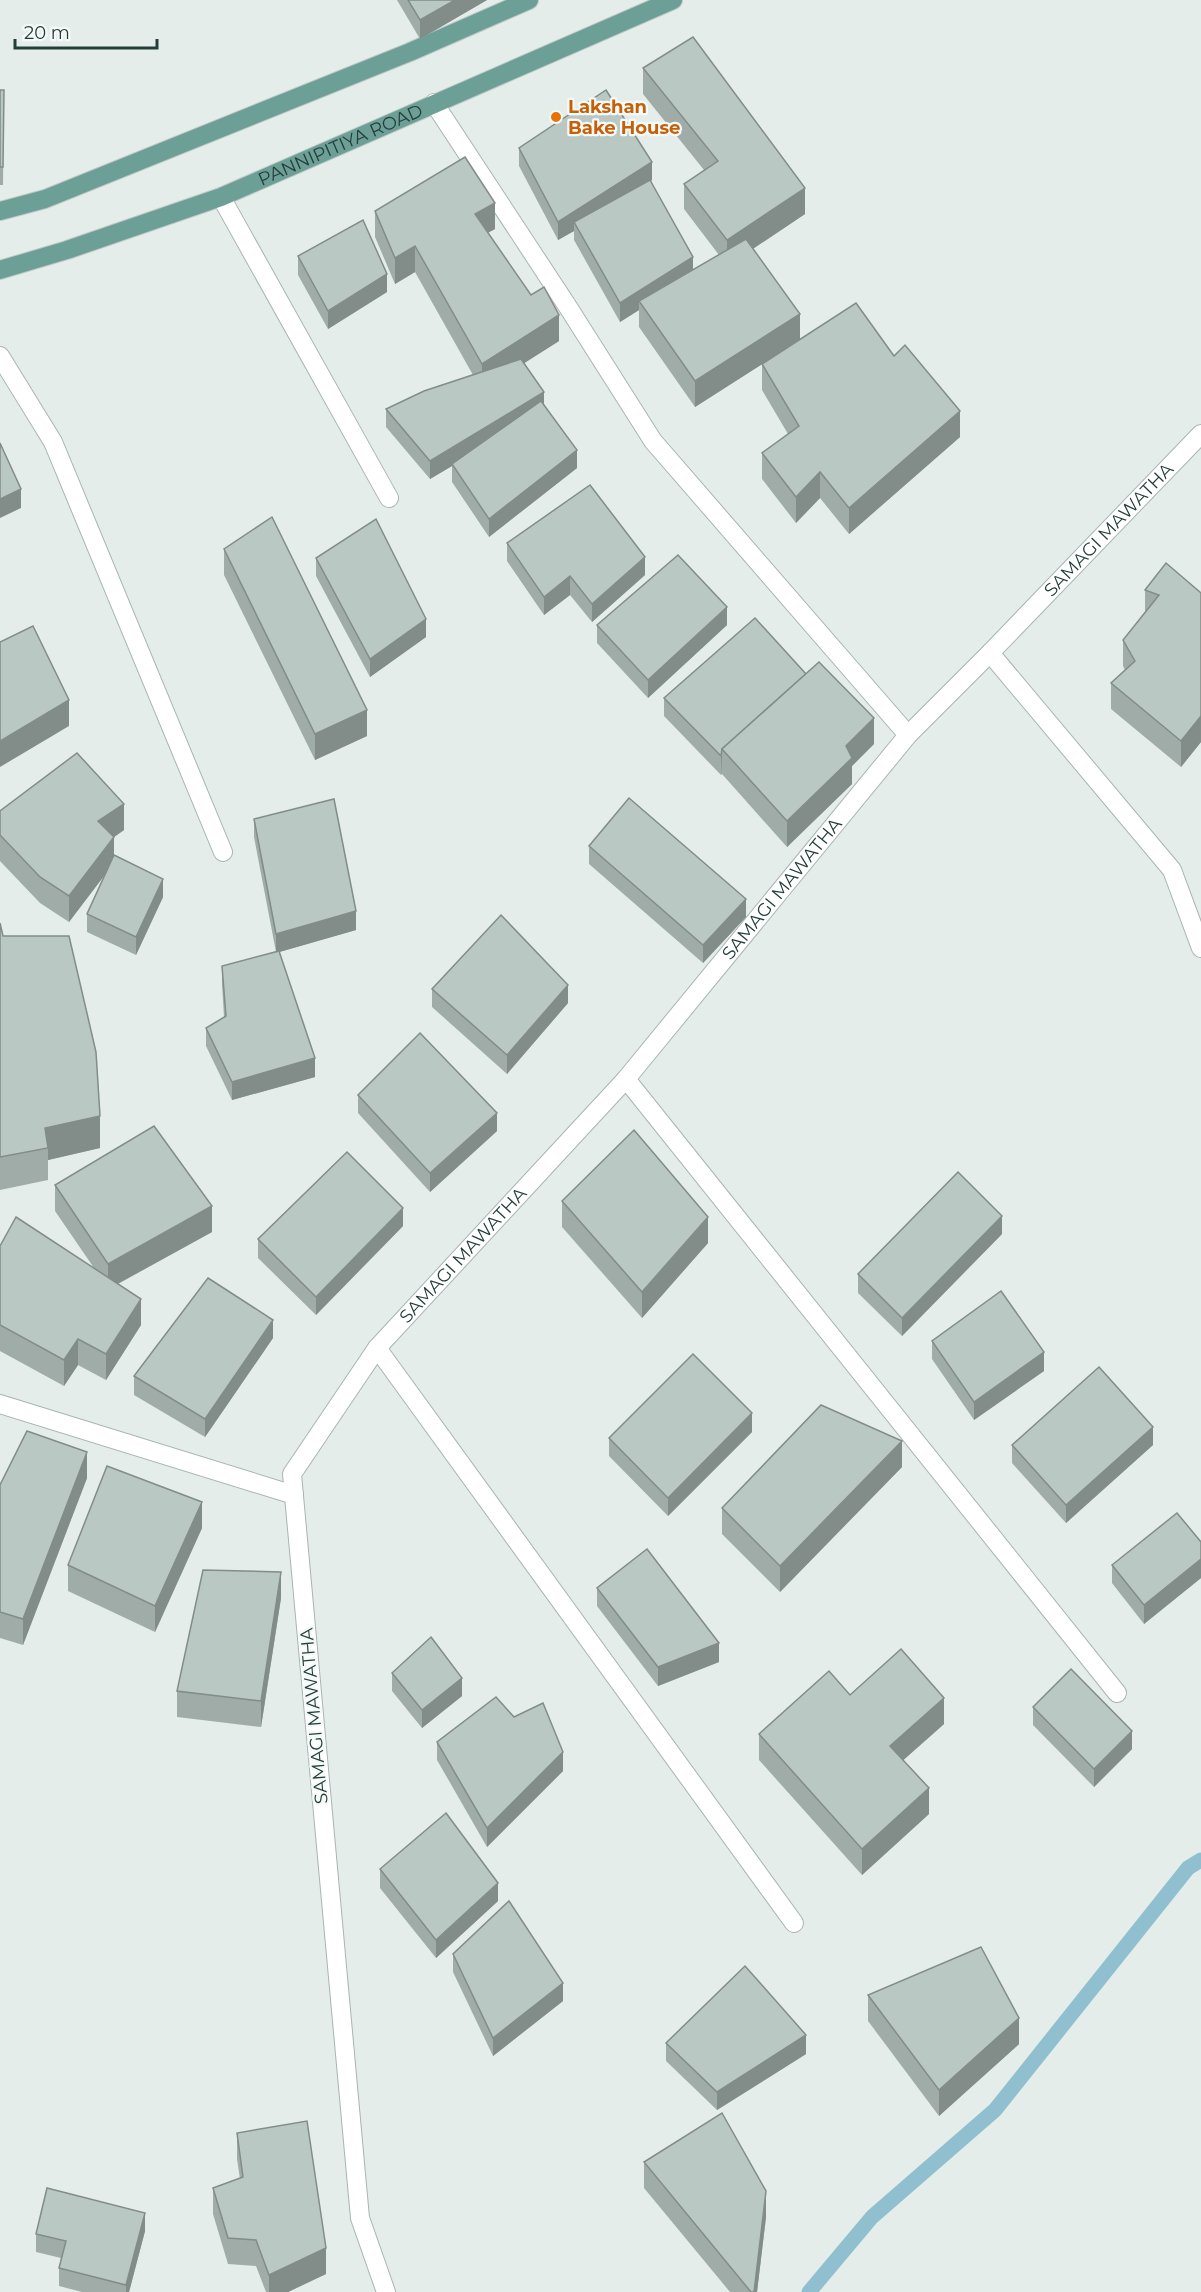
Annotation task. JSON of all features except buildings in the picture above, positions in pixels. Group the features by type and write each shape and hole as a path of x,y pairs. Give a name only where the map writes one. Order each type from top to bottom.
{"main road":[{"path":"0,211 56,195 410,52 529,0"},
{"name":"PANNIPITIYA ROAD","path":"0,270 67,250 221,197 672,0"}],"street":[{"path":"434,103 653,441 908,735"},
{"path":"221,197 389,498"},
{"path":"0,356 53,442 223,852"},
{"name":"SAMAGI MAWATHA","path":"386,2292 360,2218 292,1474 377,1348 626,1079 908,735 1201,434"},
{"path":"990,653 1172,870 1201,948"},
{"path":"626,1079 1117,1693"},
{"path":"377,1348 794,1923"},
{"path":"0,1404 294,1495"}],"waterway":[{"path":"809,2292 872,2217 995,2110 1188,1868 1201,1860"}],"place":[{"name":"Lakshan Bake House","path":"556,117"}]}
